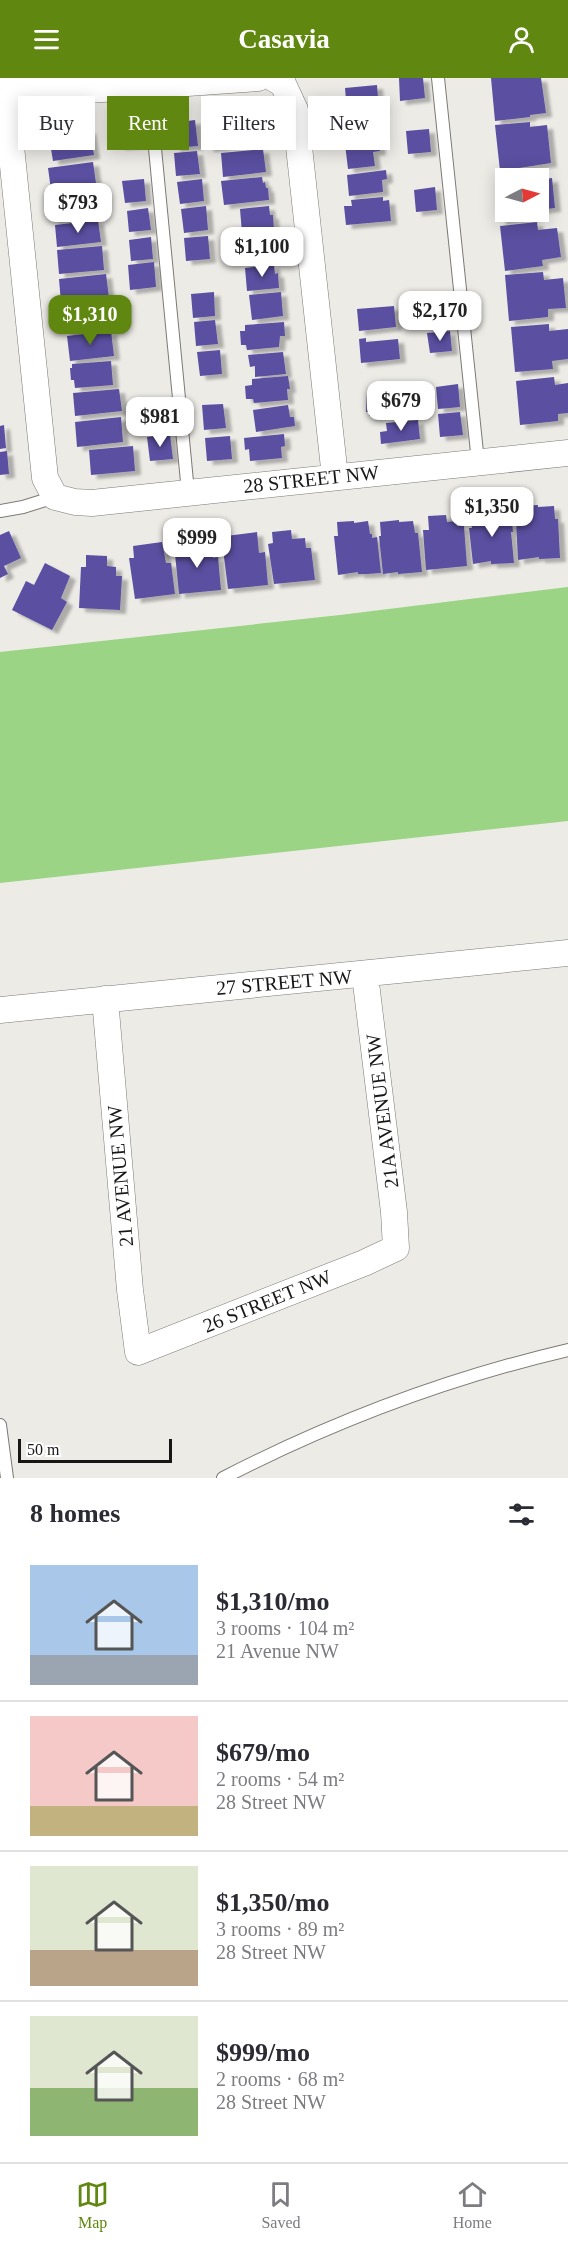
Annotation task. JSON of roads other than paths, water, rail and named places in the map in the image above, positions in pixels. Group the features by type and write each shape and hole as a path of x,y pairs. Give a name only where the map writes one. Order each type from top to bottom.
{"street":[{"path":"55,497 45,478 4,83 74,91 258,78"},
{"path":"281,80 295,110 335,477"},
{"name":"28 STREET NW","path":"55,497 92,503 568,453"},
{"name":"27 STREET NW","path":"0,1010 568,953"},
{"name":"21A AVENUE NW","path":"365,975 394,1212 396,1248"},
{"name":"21 AVENUE NW","path":"105,999 130,1290 138,1352"},
{"name":"26 STREET NW","path":"138,1352 364,1263 396,1248"}],"lane":[{"path":"438,78 478,462"},
{"path":"149,86 188,492"},
{"path":"0,511 55,497"},
{"path":"223,1478 270,1454 412,1395 492,1369 568,1350"},
{"path":"0,1425 7,1478"}]}
